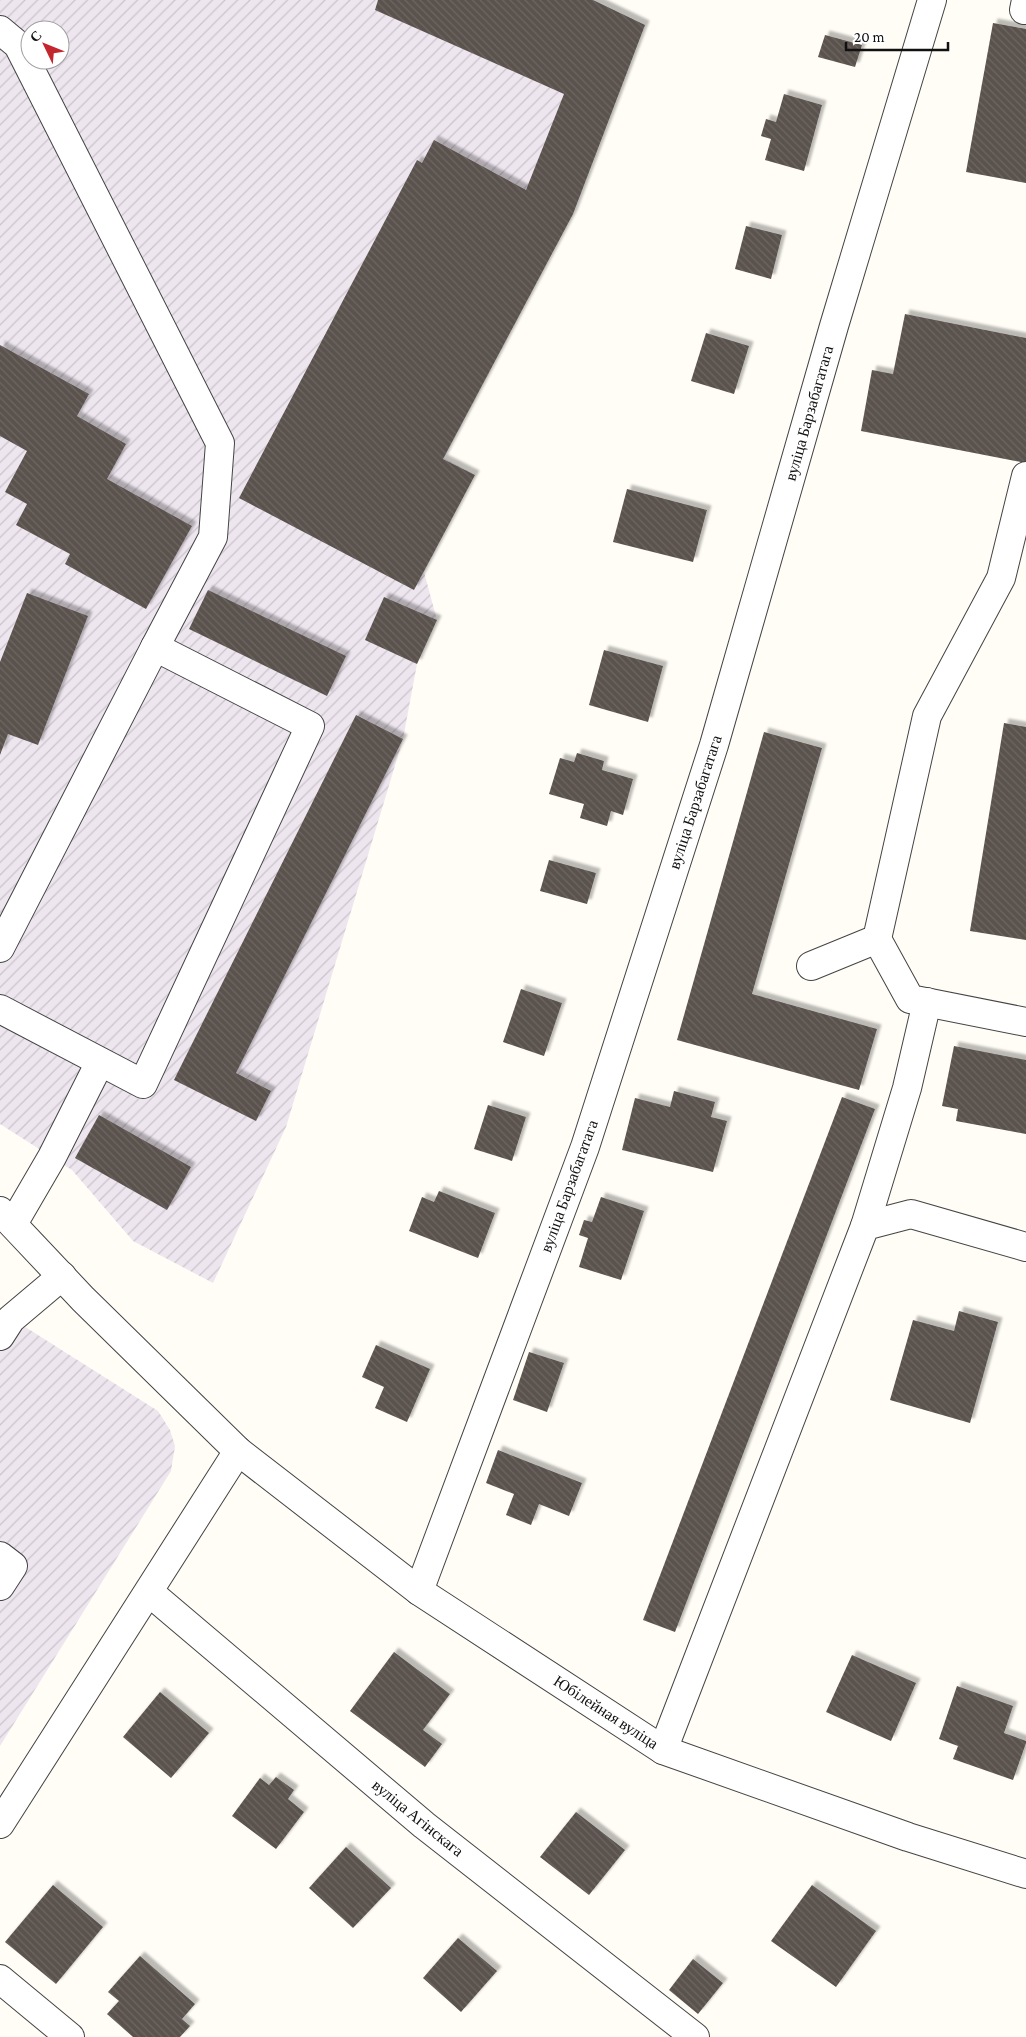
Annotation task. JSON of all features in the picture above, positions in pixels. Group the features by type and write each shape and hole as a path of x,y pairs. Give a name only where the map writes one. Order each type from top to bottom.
{"street":[{"name":"вуліца Барзабагатага","path":"419,1590 584,1147 714,745 837,317 932,0"},
{"path":"0,30 18,45 220,443 213,536 0,948"},
{"path":"1026,476 1001,578 927,716 878,939 910,999 1026,1022"},
{"path":"0,1009 143,1084 310,726 155,648"},
{"path":"811,966 878,939"},
{"path":"663,1750 866,1226 907,1088 927,1002"},
{"path":"6,1218 52,1157 100,1062"},
{"path":"866,1226 911,1214 1026,1247"},
{"name":"Юбілейная вуліца","path":"6,1218 238,1451 419,1590 663,1750 908,1837 1026,1874"},
{"path":"0,1336 11,1319 62,1276"},
{"path":"0,1824 238,1451"},
{"path":"0,1556 13,1566 0,1586"},
{"name":"вуліца Агінскага","path":"149,1592 424,1825 694,2037"},
{"path":"0,1979 70,2037"}],"shaded area":[{"path":"0,0 593,0 645,25 573,214 444,458 475,475 424,572 437,620 417,664 403,739 286,1127 213,1283 133,1241 72,1170 0,1124"},
{"path":"0,1311 158,1411 170,1430 175,1446 171,1471 0,1746"}],"building":[{"path":"378,0 593,0 645,25 573,214 443,459 475,475 414,590 239,498 417,160 422,163 434,140 526,190 564,94 375,10"},
{"path":"993,23 1026,29 1026,183 966,172"},
{"path":"825,35 862,45 855,67 818,57"},
{"path":"784,94 822,105 804,171 765,160 771,139 761,136 766,119 776,122"},
{"path":"746,226 782,235 771,279 735,269"},
{"path":"905,314 1026,338 1026,463 861,431 872,370 893,374"},
{"path":"706,333 749,346 734,394 691,381"},
{"path":"0,345 89,394 77,416 126,444 107,479 192,526 146,609 65,564 70,554 16,525 27,504 5,492 27,451 0,436"},
{"path":"627,489 707,510 693,562 613,542"},
{"path":"208,590 346,656 327,696 189,629"},
{"path":"27,593 88,616 38,745 8,734 0,755 0,662"},
{"path":"384,597 437,620 417,664 365,640"},
{"path":"604,650 663,666 648,722 589,705"},
{"path":"356,715 403,739 236,1073 271,1091 256,1121 174,1080"},
{"path":"1004,723 1026,727 1026,940 970,931"},
{"path":"764,732 822,748 752,994 877,1029 859,1090 677,1040"},
{"path":"577,753 604,761 602,770 633,779 623,815 611,811 607,826 580,818 584,804 549,794 560,758 574,762"},
{"path":"549,860 596,873 587,904 540,891"},
{"path":"521,989 562,1003 544,1056 503,1042"},
{"path":"954,1046 1026,1060 1026,1134 956,1121 958,1109 942,1106"},
{"path":"674,1091 715,1102 711,1117 727,1121 713,1172 622,1150 635,1098 670,1107"},
{"path":"842,1097 875,1109 675,1632 643,1620"},
{"path":"488,1105 526,1117 512,1161 474,1149"},
{"path":"99,1115 191,1167 167,1210 75,1158"},
{"path":"439,1191 495,1213 478,1258 409,1231 422,1197 434,1202"},
{"path":"601,1197 644,1211 621,1280 579,1267 588,1238 579,1235 584,1220 592,1222"},
{"path":"959,1311 998,1322 970,1423 890,1400 913,1320 954,1331"},
{"path":"376,1345 430,1369 407,1422 375,1408 384,1387 362,1377"},
{"path":"529,1352 564,1363 547,1412 513,1400"},
{"path":"498,1450 582,1483 569,1516 539,1504 531,1525 506,1515 514,1494 486,1483"},
{"path":"394,1652 450,1694 423,1730 442,1744 425,1767 350,1711"},
{"path":"852,1655 916,1683 891,1741 826,1712"},
{"path":"957,1686 1013,1706 1004,1733 1026,1741 1026,1743 1013,1780 953,1759 958,1746 939,1739"},
{"path":"160,1692 209,1733 171,1778 123,1737"},
{"path":"276,1777 294,1790 288,1799 304,1812 276,1849 232,1816 260,1778 269,1785"},
{"path":"576,1812 625,1850 589,1895 540,1857"},
{"path":"346,1847 391,1888 353,1928 309,1888"},
{"path":"53,1885 103,1927 56,1984 5,1942"},
{"path":"812,1885 876,1931 836,1987 771,1941"},
{"path":"458,1938 497,1971 461,2012 423,1978"},
{"path":"140,1956 195,2004 182,2019 190,2026 180,2037 133,2037 107,2014 119,2001 108,1992"},
{"path":"693,1959 723,1983 698,2014 669,1990"}]}
